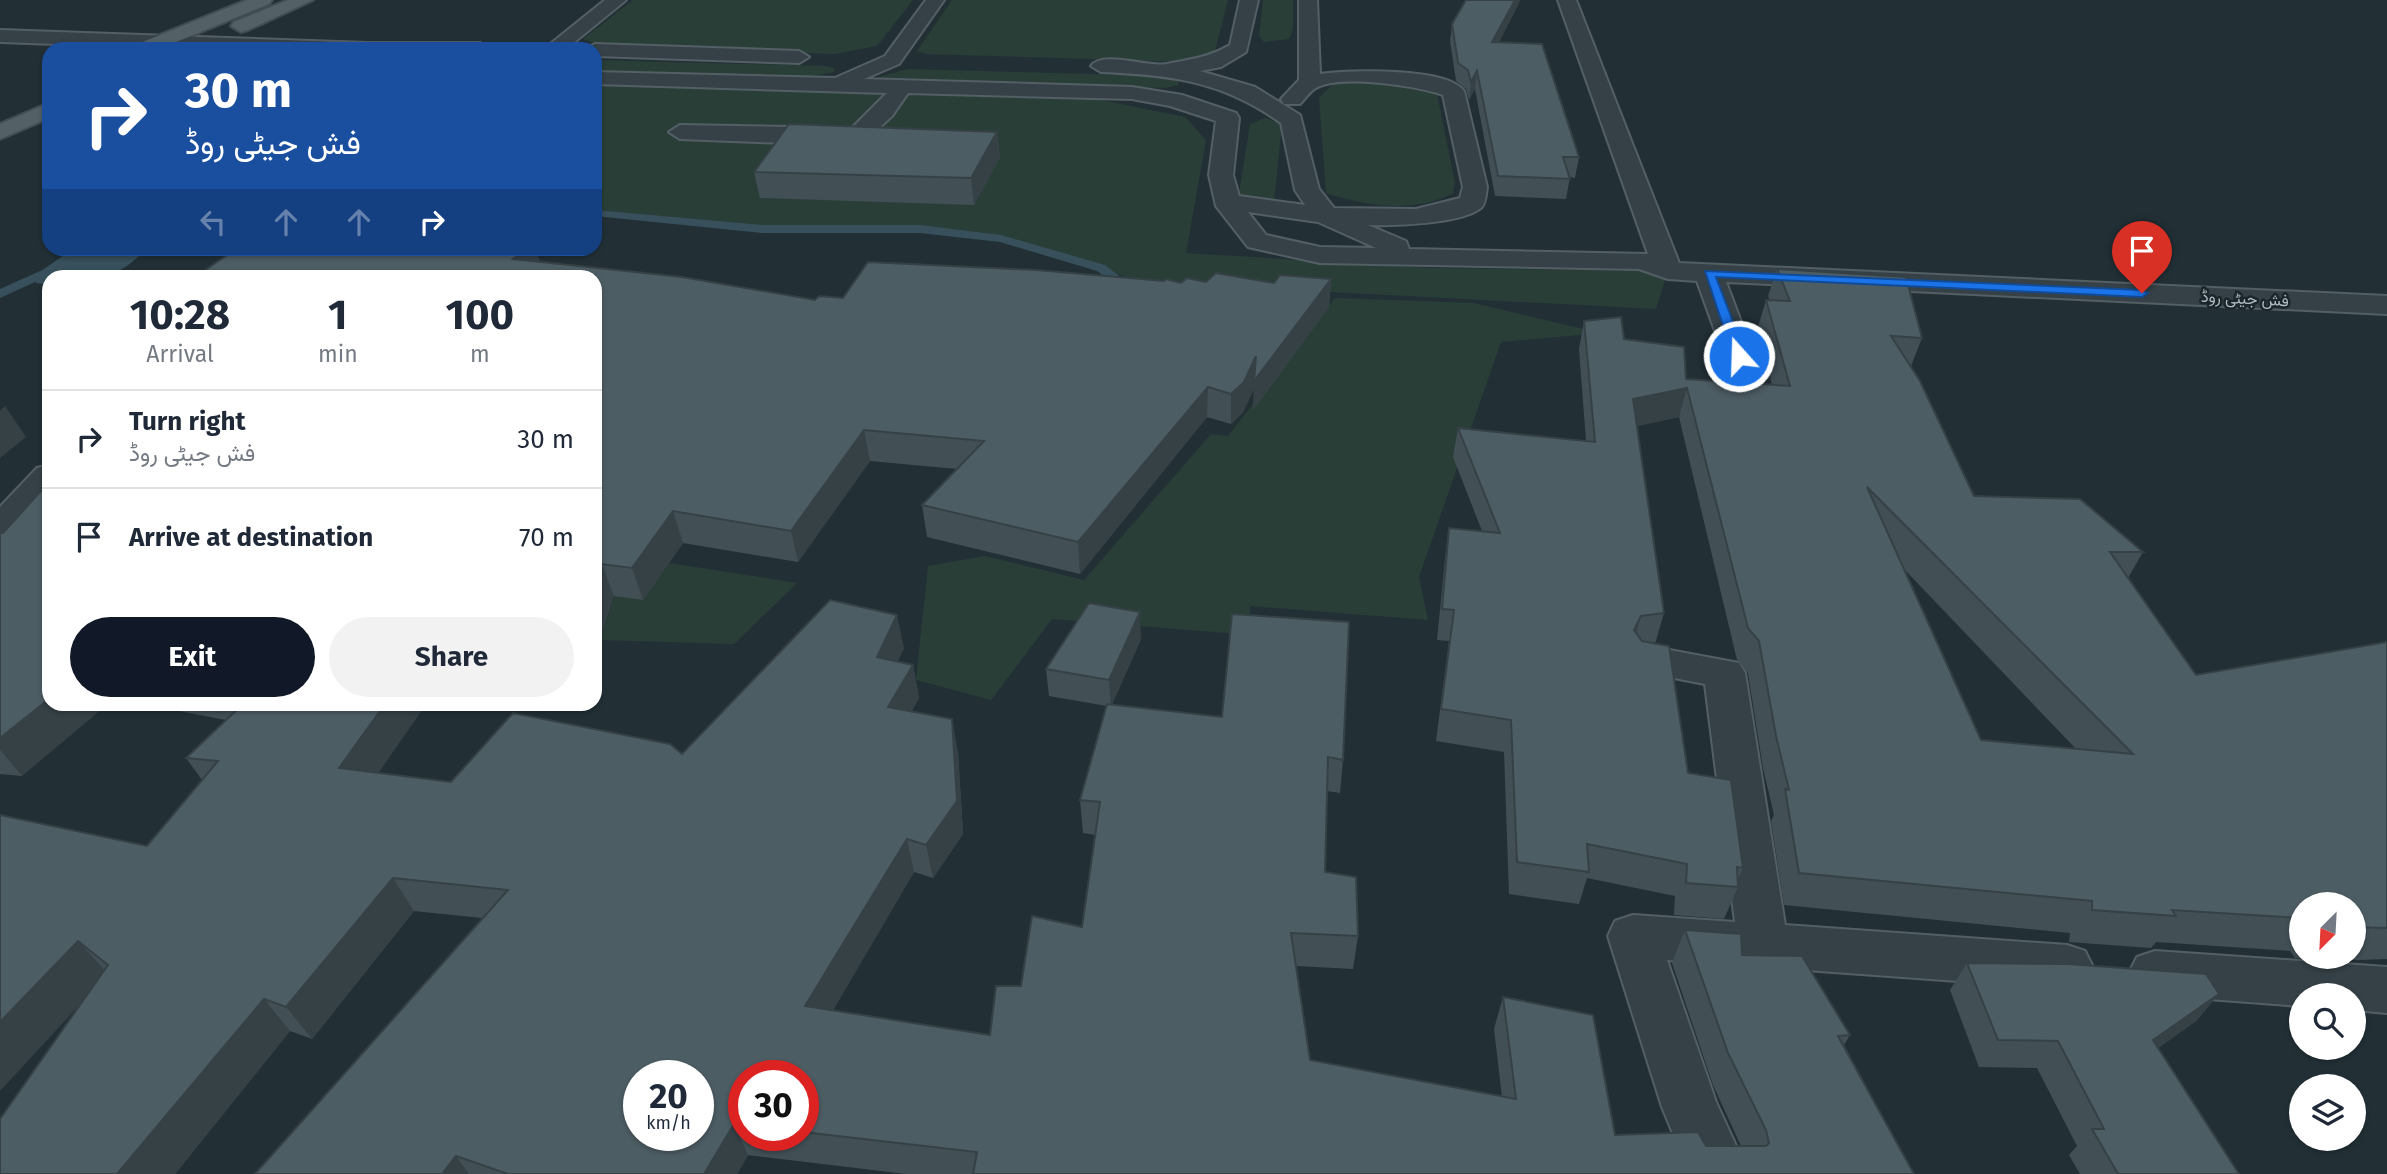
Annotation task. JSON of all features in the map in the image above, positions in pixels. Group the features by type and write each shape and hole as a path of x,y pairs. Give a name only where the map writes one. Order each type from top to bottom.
{"main road":[{"path":"159,42 263,0"},
{"path":"200,42 303,0"},
{"path":"0,112 42,93"},
{"path":"0,132 42,113"}],"street":[{"path":"563,42 617,0"},
{"path":"832,85 892,60 935,0"},
{"path":"1083,66 1152,69 1214,63 1239,48 1249,0"},
{"path":"1308,0 1310,82"},
{"path":"1567,0 1655,266"},
{"path":"0,36 89,42"},
{"path":"602,50 919,61"},
{"path":"1152,69 1232,85 1279,111 1292,120 1307,190 1326,215 1361,234 1427,258"},
{"path":"602,78 1132,93 1174,100 1228,118 1279,111 1310,82 1345,76 1393,76 1429,82 1453,91 1475,187 1471,203 1454,211 1381,217 1326,215 1228,202 1221,175 1228,118"},
{"path":"680,132 858,135 884,111 902,87"},
{"name":"فش جیٹی روڈ","path":"1228,202 1256,241 1320,255 1655,266 1709,274 2387,305"},
{"path":"1709,274 1739,356"},
{"path":"0,529 42,483"},
{"path":"1648,660 1724,673 1763,945"},
{"path":"1720,1174 1690,1107 1633,936 2387,990"}],"green space":[{"path":"633,0 913,0 877,46 835,54 602,46 602,42 583,39"},
{"path":"952,0 1228,0 1214,55 1184,62 927,54 917,51"},
{"path":"1263,0 1293,0 1293,29 1289,39 1264,42 1259,36"},
{"path":"602,60 834,68 834,72 812,76 602,71"},
{"path":"908,69 1164,76 1177,79 1179,85 1165,88 878,77"},
{"path":"1363,82 1425,87 1437,94 1455,183 1453,193 1422,204 1390,206 1326,193 1319,98 1334,83"},
{"path":"602,84 1096,99 1185,117 1206,140 1186,253 1431,268 1668,271 1656,309 1144,282 1001,239 920,229 762,229 602,214"},
{"path":"1265,118 1282,124 1274,201 1239,194 1250,124"},
{"path":"1335,298 1474,303 1600,333 1501,342 1419,577 1428,620 1250,606 1252,635 1052,619 991,700 916,680 928,566 985,556 1084,580 1211,434 1228,436"},
{"path":"669,563 797,583 734,644 602,640 602,632 615,595 643,600"}],"water":[{"path":"63,256 138,256 120,270 42,270"},
{"path":"41,271 42,284 36,283"}],"building":[{"path":"1466,0 1515,0 1492,42 1542,44 1579,157 1563,157 1570,179 1498,176 1477,71 1471,82 1468,70 1458,63 1452,24"},
{"path":"789,124 997,132 971,178 754,172"},
{"path":"226,256 517,256 513,259 682,277 815,300 819,296 843,298 868,262 1036,270 1164,281 1166,279 1181,283 1187,278 1206,282 1216,273 1274,283 1280,275 1331,279 1254,381 1256,356 1244,382 1231,394 1208,387 1078,542 922,505 984,441 864,430 791,531 673,511 632,568 602,564 602,270 206,270"},
{"path":"1777,269 1906,277 1922,338 1891,336 1920,381 1974,496 2080,499 2143,552 2110,552 2196,675 2387,642 2387,928 2366,927 2366,892 2289,892 2289,917 2172,910 2176,916 2092,910 2092,901 1799,873 1785,789 1789,790 1759,641 1748,628 1687,388 1633,399 1664,613 1641,616 1634,630 1642,641 1669,646 1688,773 1731,780 1743,868 1737,867 1738,887 1686,883 1687,864 1587,844 1589,872 1517,862 1511,720 1441,709 1454,610 1442,609 1449,528 1500,533 1458,428 1595,442 1584,321 1621,317 1624,339 1684,347 1686,379 1790,386 1766,300 1790,301","holes":["1867,487 2133,754 1981,740"]},
{"path":"42,490 42,705 0,738 0,533 3,533"},
{"path":"830,600 897,615 877,657 913,665 888,707 952,719 957,801 926,845 907,839 805,1006 990,1035 996,986 1021,986 1032,916 1082,927 1100,802 1080,800 1107,704 1222,717 1232,614 1349,622 1343,760 1328,757 1325,872 1356,877 1358,936 1291,933 1310,1060 1516,1099 1503,997 1593,1015 1615,1135 1698,1132 1706,1146 1766,1146 1769,1143 1766,1130 1728,1053 1685,930 1741,934 1742,955 1802,956 1850,1035 1838,1036 1914,1174 973,1174 977,1152 819,1134 819,1060 728,1060 728,1134 704,1174 508,1174 456,1156 442,1174 255,1174 508,890 393,878 286,1007 264,999 117,1174 0,1174 0,1119 108,965 78,941 0,1022 0,815 147,846 218,761 186,758 236,711 380,711 339,768 451,782 513,713 670,744 682,754"},
{"path":"1089,603 1140,612 1109,680 1046,669"},
{"path":"1967,963 2068,964 2206,974 2219,994 2153,1040 2239,1174 2118,1174 2092,1129 2104,1129 2058,1041 1998,1040"}],"waterway":[{"path":"602,214 762,229 920,229 1001,239 1101,268 1132,290"},
{"path":"0,294 40,275"}],"route":[{"path":"1739,356 1709,274 2142,293"}]}
